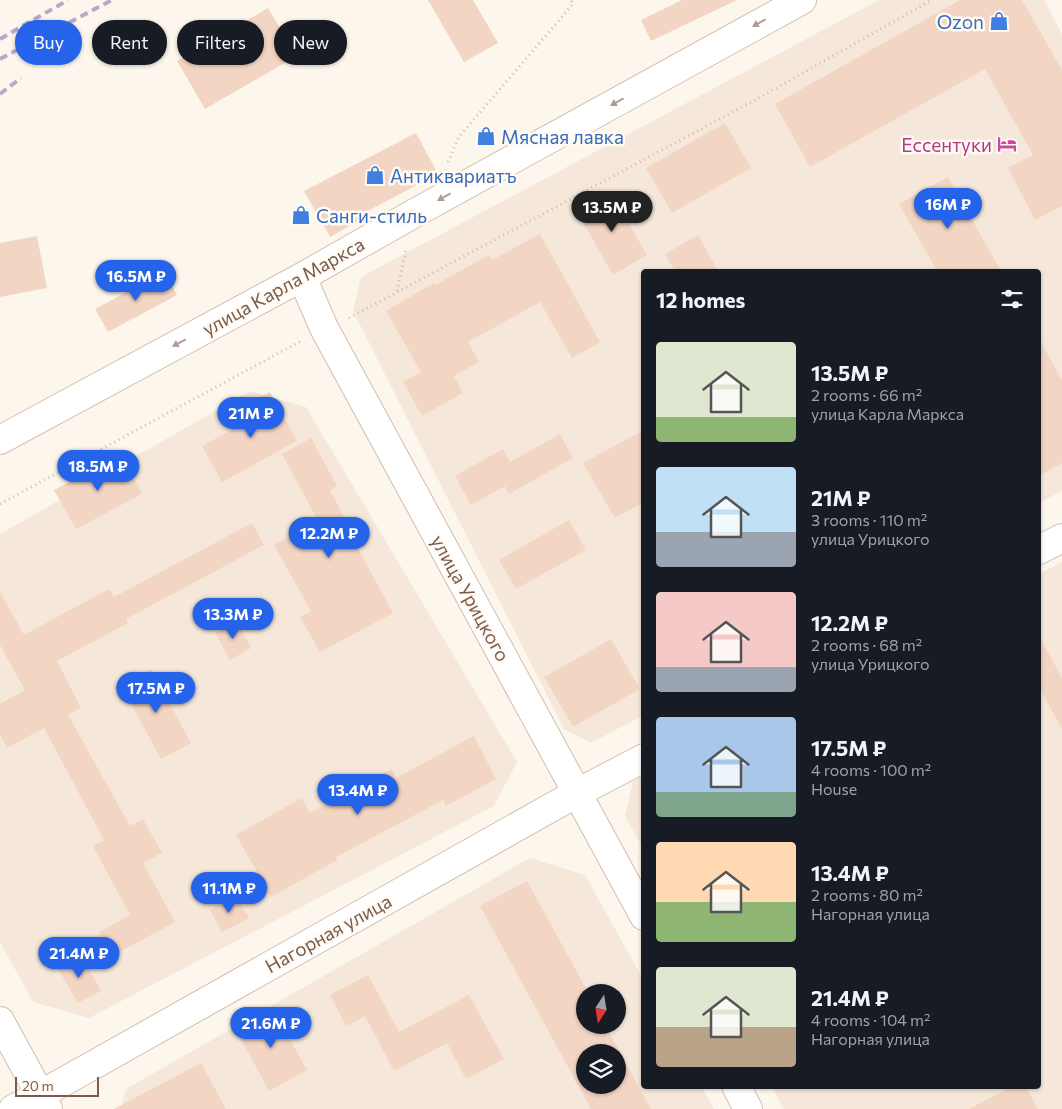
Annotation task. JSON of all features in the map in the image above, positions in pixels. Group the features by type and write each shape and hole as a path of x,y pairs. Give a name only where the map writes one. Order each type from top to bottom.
{"street":[{"name":"улица Карла Маркса","path":"0,440 302,277 802,0"},
{"name":"улица Урицкого","path":"302,277 324,328 641,910"},
{"path":"1041,549 1062,538"},
{"name":"Нагорная улица","path":"13,1109 44,1102 578,793 641,760"},
{"path":"0,1021 44,1102"},
{"path":"738,1089 748,1109"}],"path":[{"path":"448,163 458,138 573,4 571,0"},
{"path":"0,504 252,369 324,328 351,317 738,110 932,0"}],"shaded area":[{"path":"879,0 1044,0 1062,34 1062,491 1041,502 1041,269 641,269 641,717 591,743 564,729 353,311 361,277"},
{"path":"250,391 306,407 517,762 494,806 89,1018 33,1002 0,942 0,534"},
{"path":"1062,562 1062,1109 784,1109 773,1089 1041,1089 1041,573"},
{"path":"641,774 641,845 625,816 634,777"},
{"path":"530,858 585,875 641,976 641,1089 703,1089 714,1109 121,1109 126,1089"}],"building":[{"path":"428,0 473,0 498,43 464,62"},
{"path":"682,0 737,0 651,41 641,20"},
{"path":"960,0 1022,0 1062,70 1062,206 1035,220 1008,168 1033,155 985,69 810,167 775,104"},
{"path":"268,8 275,20 274,65 281,65 205,109 179,65 264,65 264,20 247,20"},
{"path":"725,123 751,168 672,213 646,168"},
{"path":"416,133 438,174 362,214 364,218 330,237 304,191"},
{"path":"948,177 1000,269 936,269 899,204"},
{"path":"610,191 647,255 613,275 576,210"},
{"path":"540,234 600,342 572,358 540,302 468,342 479,362 454,376 463,393 422,416 403,382 421,372 386,311 434,283 435,285 489,255 492,260"},
{"path":"698,235 717,269 674,269 665,254"},
{"path":"37,236 47,288 0,297 0,243"},
{"path":"164,272 177,295 108,332 95,309"},
{"path":"1041,343 1062,380 1062,463 1041,475"},
{"path":"270,392 297,441 222,482 202,446 250,420 243,406"},
{"path":"641,432 641,504 615,518 583,463"},
{"path":"560,434 573,458 509,494 505,486 471,505 455,476 503,449 510,462"},
{"path":"311,438 337,486 330,490 357,542 355,543 393,613 320,652 300,617 311,611 274,545 318,521 282,454"},
{"path":"121,454 142,494 76,529 54,490"},
{"path":"569,520 586,550 516,589 499,560"},
{"path":"252,523 264,545 126,619 128,623 57,661 81,708 68,715 130,826 143,819 162,853 143,863 175,922 112,956 99,932 130,915 93,846 104,840 44,728 7,748 0,734 0,704 25,690 0,645 0,592 24,635 109,589 114,597"},
{"path":"237,621 251,648 230,660 215,633"},
{"path":"611,639 640,689 573,727 544,677"},
{"path":"1041,640 1062,678 1062,729 1041,691"},
{"path":"151,669 191,743 161,759 121,685"},
{"path":"474,736 496,779 446,806 443,800 336,857 337,860 271,897 236,835 302,798 310,813 392,769 396,778"},
{"path":"527,881 584,984 576,984 576,1034 610,1034 615,1044 576,1044 576,1082 480,906"},
{"path":"236,896 249,918 222,932 210,910"},
{"path":"81,954 101,991 78,1003 57,967"},
{"path":"368,975 399,1032 469,995 504,1059 466,1079 447,1043 394,1071 365,1016 346,1026 330,995"},
{"path":"272,1008 307,1070 269,1091 235,1028"},
{"path":"201,1063 226,1109 114,1109"},
{"path":"626,1063 651,1109 591,1109 583,1094 626,1094"},
{"path":"1007,1089 1027,1089 1038,1109 969,1109"}],"railway":[{"path":"0,39 68,0"},
{"path":"0,59 112,0"},
{"path":"0,94 21,78"}],"place":[{"name":"Ozon","path":"999,21"},
{"name":"Мясная лавка","path":"486,136"},
{"name":"Ессентуки","path":"1007,144"},
{"name":"Антиквариатъ","path":"375,175"},
{"name":"Санги-стиль","path":"301,215"}]}
